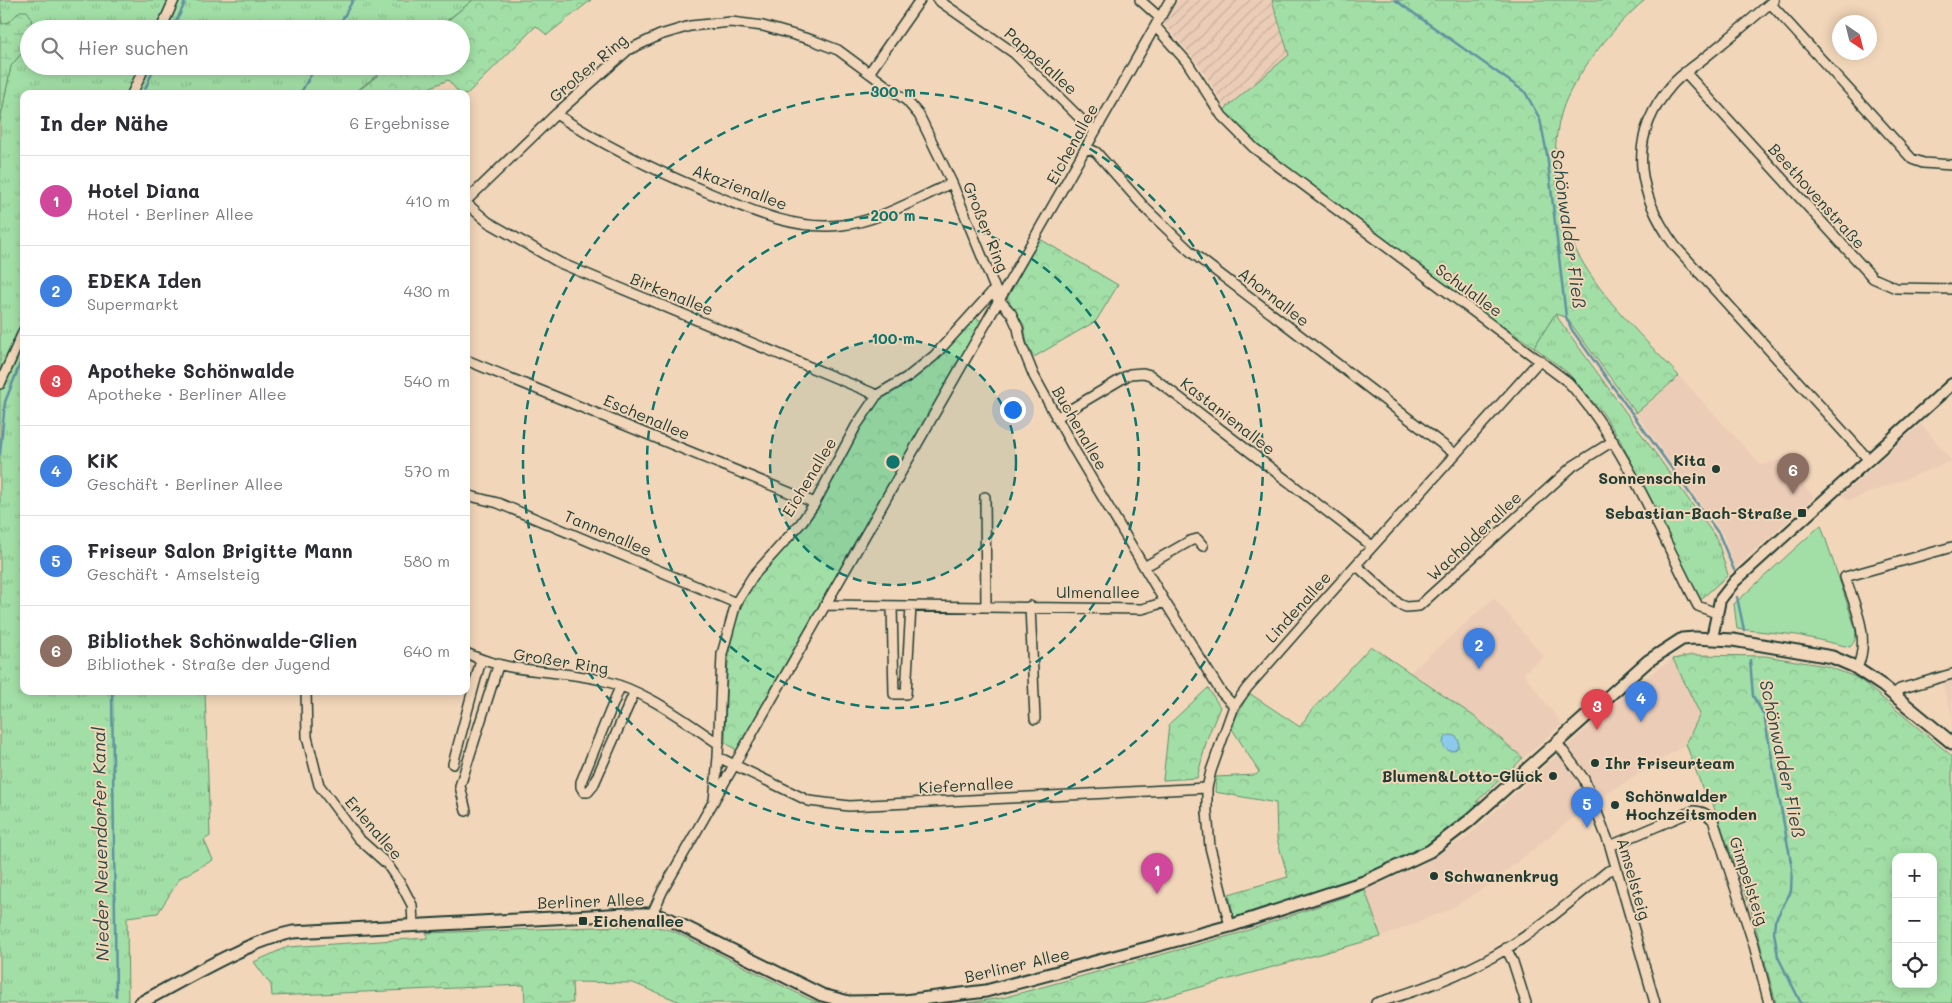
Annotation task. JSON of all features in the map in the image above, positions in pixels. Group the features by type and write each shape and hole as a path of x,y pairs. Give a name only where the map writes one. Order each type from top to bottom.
{"main road":[{"name":"Berliner Allee","path":"140,1003 159,999 276,936 307,930 652,914 696,932 822,995 849,1002 904,1001 986,991 1230,926 1364,882 1430,851 1470,821 1648,661 1682,640 1712,638 1811,652 1832,657 1857,668 1894,694 1952,743"}],"street":[{"path":"165,20 174,0"},
{"path":"869,73 920,0"},
{"name":"Pappelallee","path":"938,0 1014,53 1088,126 1096,130"},
{"path":"1140,0 1160,18"},
{"name":"Eichenallee","path":"652,914 663,890 734,764 828,605 1170,0"},
{"path":"1869,460 1702,278 1675,246 1653,213 1645,192 1642,173 1643,142 1647,125 1661,98 1685,72 1772,2 1912,158 1923,163 1952,165"},
{"name":"Großer Ring","path":"470,198 556,114 628,50 660,35 690,26 731,22 789,33 838,50 907,102 919,115 952,183 990,271 999,302"},
{"name":"Schulallee","path":"1156,27 1187,62 1222,116 1254,148 1378,243 1555,370 1579,393 1612,441 1698,606 1716,613"},
{"name":"Beethovenstraße","path":"1685,72 1873,278 1896,288 1952,289"},
{"path":"134,90 141,75"},
{"name":"Akazienallee","path":"556,114 642,164 761,214 784,220 819,226 844,225 874,217 952,183"},
{"name":"Ahornallee","path":"1088,148 1096,152 1146,209 1191,252 1455,454"},
{"name":"Birkenallee","path":"470,206 488,222 560,263 877,395"},
{"name":"Eichenallee","path":"714,801 718,757 722,654 736,603 753,576 801,523 815,502 856,426 877,395 909,376 934,356 992,292 999,302"},
{"name":"Buchenallee","path":"999,302 1011,313 1018,328 1026,360 1056,418 1165,602 1221,692 1234,706"},
{"path":"0,384 20,339"},
{"name":"Lindenallee","path":"1230,926 1210,847 1207,812 1208,788 1234,706 1247,688 1372,546 1540,360"},
{"name":"Eschenallee","path":"470,362 815,502"},
{"name":"Kastanienallee","path":"1056,418 1130,374 1143,372 1150,375 1372,546"},
{"path":"1712,638 1716,613 1724,594 1735,581 1952,384"},
{"name":"Wacholderallee","path":"1356,565 1399,604 1406,607 1419,606 1573,466 1612,441"},
{"path":"985,496 986,606"},
{"name":"Tannenallee","path":"470,497 498,503 736,603"},
{"path":"1144,566 1190,541 1197,539 1203,546"},
{"path":"1857,668 1863,652 1864,642 1858,615 1844,577 1952,547"},
{"name":"Ulmenallee","path":"828,605 1030,606 1142,609 1165,602"},
{"path":"892,606 894,694 906,694 911,606"},
{"path":"1030,606 1035,719"},
{"name":"Großer Ring","path":"470,655 498,666 530,672 577,675 610,682 668,709 718,744"},
{"path":"453,764 481,660"},
{"name":"Großer Ring","path":"466,811 460,786 498,666"},
{"path":"1894,694 1900,689 1952,674"},
{"name":"Großer Ring","path":"620,687 581,782 580,787 584,792 588,792 593,786 634,693"},
{"name":"Erlenallee","path":"306,695 307,738 319,785 358,838 387,864 402,886 412,905 413,925"},
{"name":"Amselsteig","path":"1557,743 1584,779 1610,846 1655,1003"},
{"path":"718,757 734,764"},
{"name":"Kiefernallee","path":"734,764 809,801 849,806 1208,788"},
{"name":"Gimpelsteig","path":"1610,846 1693,811 1708,814 1713,820 1745,918 1769,1003"},
{"path":"1376,1003 1401,999 1448,979 1506,948 1536,928 1608,871 1616,868"},
{"path":"1506,948 1514,962 1526,1003"}],"shaded area":[{"path":"1177,0 1272,0 1289,55 1226,108 1199,65 1164,23"},
{"name":"Kita Sonnenschein","path":"1679,376 1761,465 1781,460 1814,497 1735,568 1724,536 1636,413"},
{"path":"1921,424 1952,461 1848,501 1842,495"},
{"path":"1494,598 1544,657 1523,673 1562,724 1523,758 1475,717 1409,673"},
{"path":"1673,659 1700,714 1686,744 1589,805 1486,887 1448,910 1381,937 1365,890 1422,865 1467,837 1635,685"},
{"path":"1952,679 1952,716 1943,686 1944,682"}],"green space":[{"path":"0,0 473,0 447,20 31,20 31,17 20,11 9,22 2,24"},
{"path":"473,0 591,0 547,35 536,26 470,91 457,90 448,80 424,90 359,90 378,75 470,75 470,20 448,20"},
{"path":"1272,0 1645,0 1610,34 1578,77 1570,92 1564,105 1556,142 1556,182 1571,239 1589,273 1625,319 1679,376 1636,413 1566,317 1555,314 1534,347 1386,248 1289,176 1222,116 1226,108 1289,55"},
{"path":"20,11 27,11 31,17 31,20 20,20 20,55 11,66 0,121 0,20 2,24 9,22"},
{"path":"20,55 20,75 377,75 358,90 20,90 20,695 205,695 210,836 204,840 213,860 180,878 158,913 127,917 128,1003 0,1003 0,121 11,66"},
{"path":"1040,239 1118,285 1096,321 1034,357 1027,344 1024,325 1007,298"},
{"path":"1555,314 1717,539 1728,575 1700,600 1620,440 1602,412 1568,373 1534,347"},
{"path":"974,317 982,321 737,751 725,742 727,676 733,633 739,612 748,593 761,574 809,520 873,407 883,397 935,360"},
{"path":"1821,525 1855,627 1854,642 1850,647 1797,635 1737,629 1734,604"},
{"path":"1371,646 1475,717 1523,758 1476,802 1483,802 1448,831 1420,850 1367,875 1234,919 1229,894 1288,877 1277,839 1276,803 1215,792 1216,777 1256,775 1259,772 1231,727 1249,693 1300,727 1310,712"},
{"path":"1692,655 1765,656 1826,666 1858,678 1952,756 1952,1003 1776,1003 1750,906 1711,799 1707,801 1686,744 1700,714 1673,659"},
{"path":"1208,688 1220,707 1207,739 1197,778 1163,780 1169,724"},
{"path":"1365,890 1381,937 1143,1003 967,1003 1002,998 1240,933"},
{"path":"651,925 673,931 820,1003 683,1003 633,983 572,982 573,1003 525,1003 524,985 272,996 271,985 254,962 287,947 427,938 427,933"}],"water":[{"path":"1448,735 1454,735 1459,740 1457,749 1448,751 1443,746 1443,740"}],"waterway":[{"path":"177,20 186,0"},
{"name":"Nieder Neuendorfer Kanal","path":"342,20 353,0"},
{"name":"Schönwalder Fließ","path":"1395,0 1525,92 1540,119 1547,154 1566,317 1572,330 1719,534 1734,570"},
{"path":"145,90 151,75"},
{"name":"Nieder Neuendorfer Kanal","path":"302,90 311,75"},
{"path":"0,454 5,402 20,364"},
{"name":"Schönwalder Fließ","path":"1737,597 1744,630"},
{"name":"Schönwalder Fließ","path":"1750,660 1753,696 1764,715 1792,868 1791,891 1775,921 1774,932 1778,957 1801,1003"},
{"name":"Nieder Neuendorfer Kanal","path":"112,695 116,996"}],"place":[{"name":"Kita Sonnenschein","path":"1716,469"},
{"name":"Bibliothek Schönwalde-Glien","path":"1793,494"},
{"name":"Sebastian-Bach-Straße","path":"1802,513"},
{"name":"EDEKA Iden","path":"1479,669"},
{"name":"KiK","path":"1641,722"},
{"name":"Apotheke Schönwalde","path":"1597,730"},
{"name":"Ihr Friseurteam","path":"1595,763"},
{"name":"Blumen&Lotto-Glück","path":"1553,776"},
{"name":"Schönwalder Hochzeitsmoden","path":"1615,805"},
{"name":"Friseur Salon Brigitte Mann","path":"1587,828"},
{"name":"Schwanenkrug","path":"1434,876"},
{"name":"Hotel Diana","path":"1157,894"},
{"name":"Eichenallee","path":"583,921"}]}
